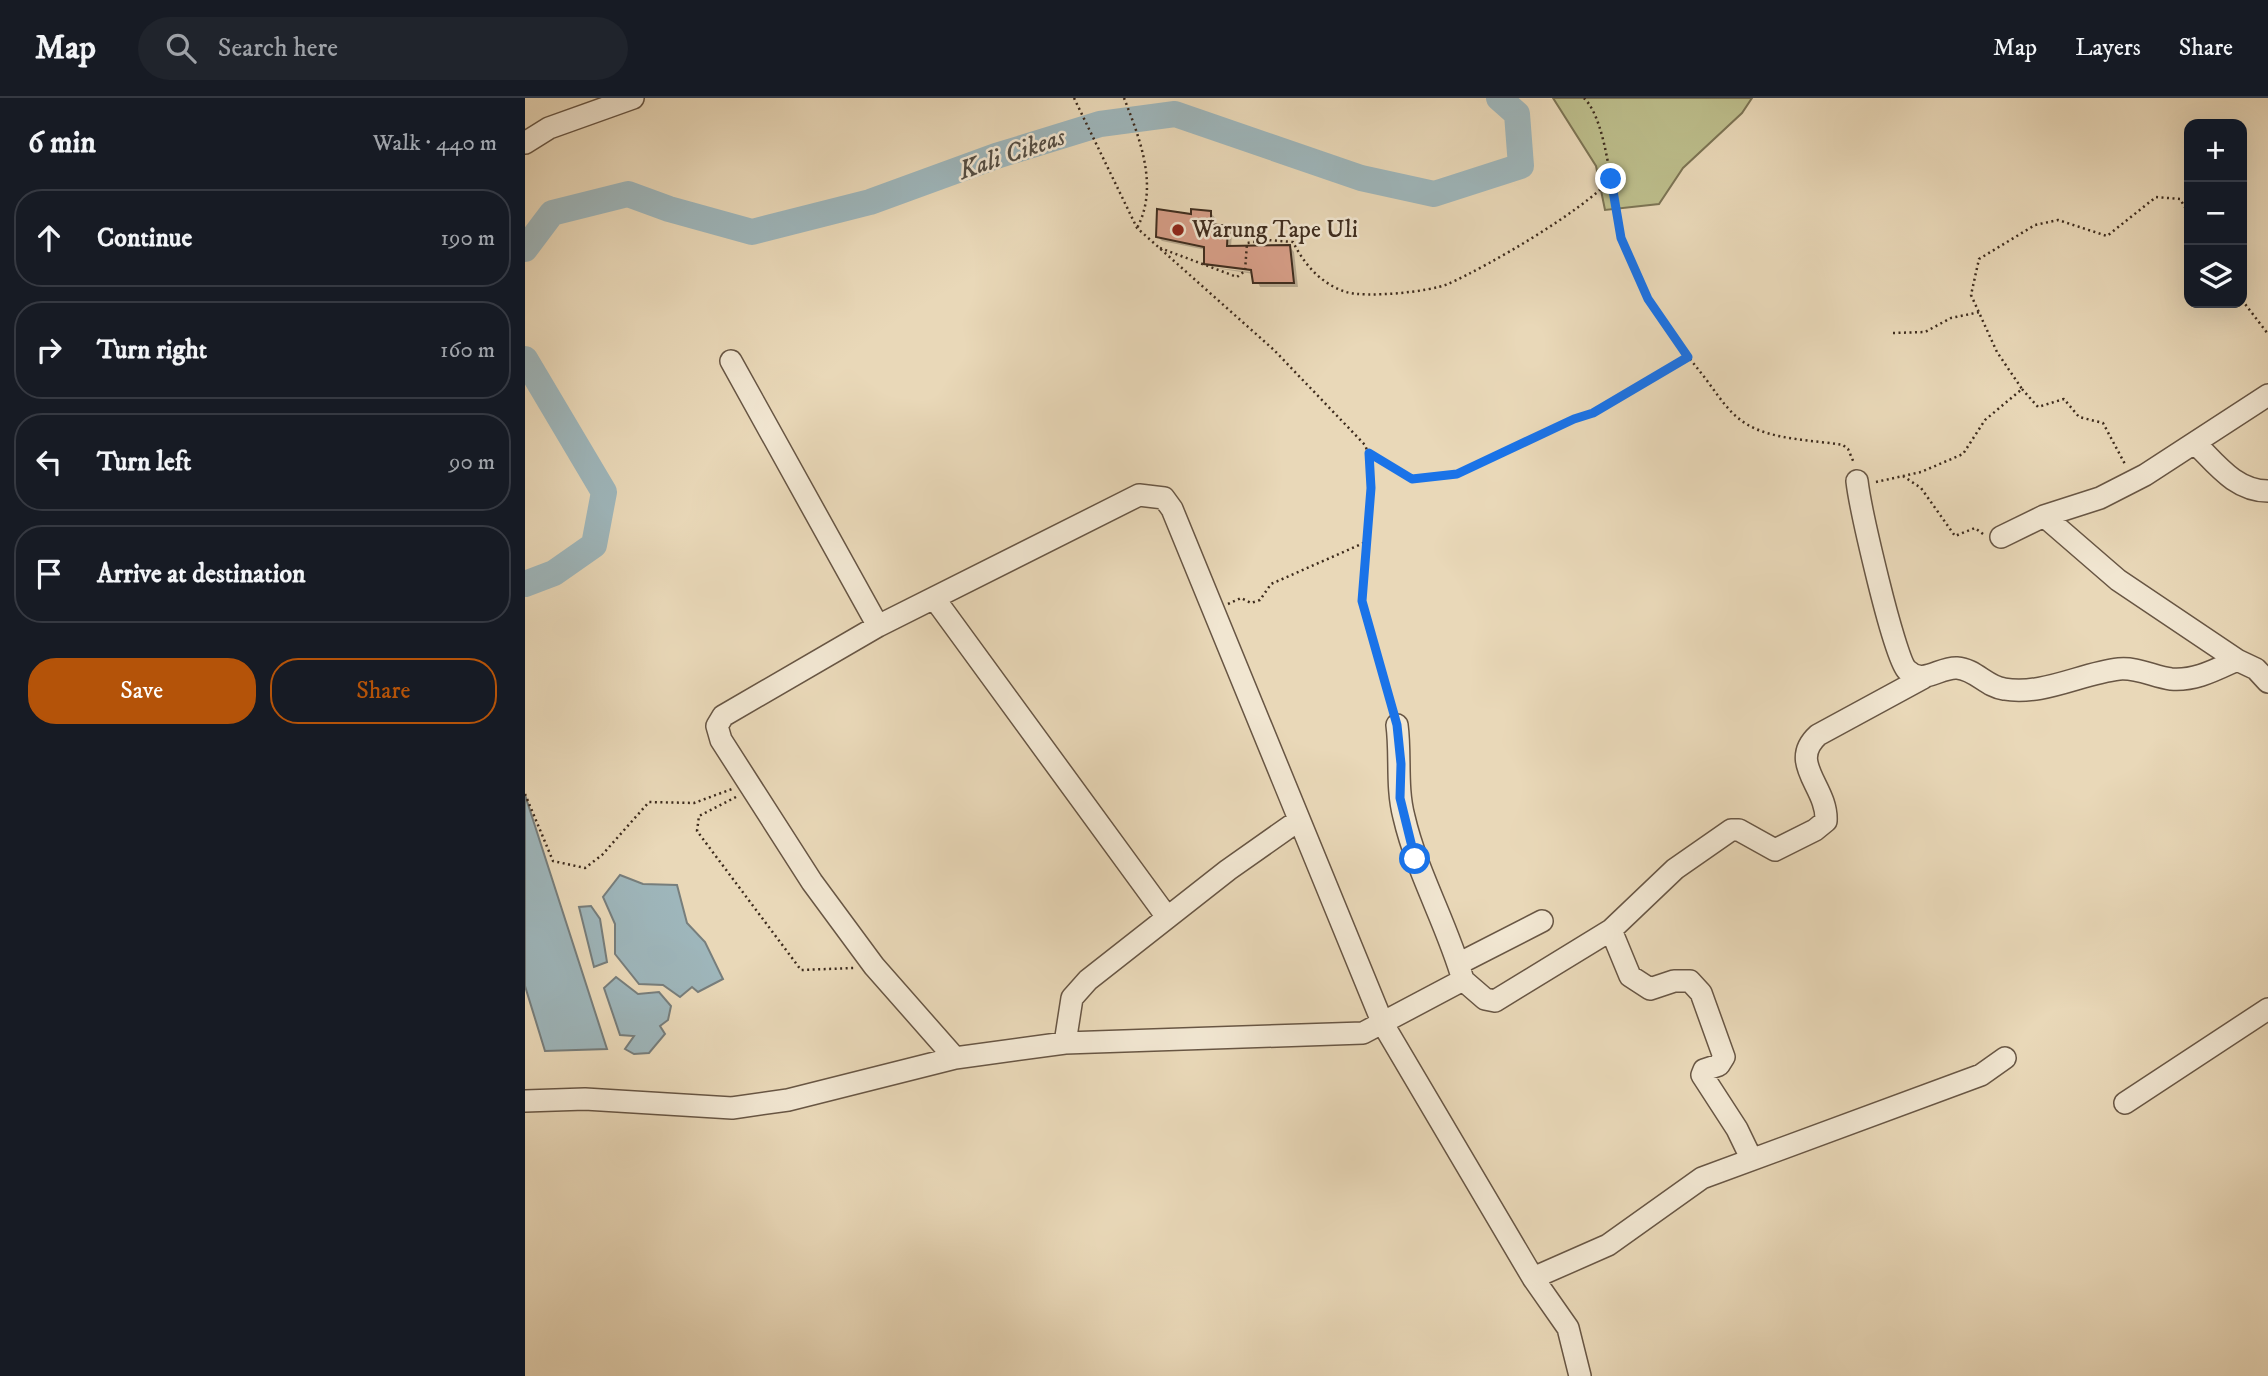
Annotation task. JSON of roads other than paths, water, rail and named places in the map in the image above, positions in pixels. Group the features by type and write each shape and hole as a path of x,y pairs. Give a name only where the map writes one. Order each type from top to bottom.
{"street":[{"path":"525,143 549,128 633,98"},
{"path":"731,361 878,626"},
{"path":"2001,537 2044,516 2100,498 2134,481 2196,444 2268,395"},
{"path":"2196,444 2233,481 2254,491 2268,491"},
{"path":"1857,481 1884,600 1905,668 1923,678"},
{"path":"955,1058 874,966 812,882 721,740 717,726 723,716 878,626 1139,495 1164,498 1172,509 1383,1024 1533,1278 1568,1328 1580,1376"},
{"path":"2044,516 2118,580 2237,660 2256,669 2268,682"},
{"path":"933,598 1167,918"},
{"path":"1397,725 1403,815 1415,859 1454,947 1461,972 1485,999 1495,1001 1611,930 1675,869 1731,830 1739,830 1775,850 1815,830 1826,821 1827,811 1804,758 1808,744 1818,735 1923,678 1959,668 1972,671 2003,690 2031,688 2121,668 2171,678 2197,678 2237,660"},
{"path":"1065,1043 1072,998 1088,980 1299,820"},
{"path":"525,1101 585,1099 706,1107 750,1107 955,1058 1065,1043 1347,1035 1371,1031 1542,921"},
{"path":"1611,930 1630,976 1650,989 1674,981 1690,981 1701,993 1724,1057 1719,1065 1704,1070 1702,1075 1737,1129 1751,1158"},
{"path":"2125,1103 2268,1009"},
{"path":"1533,1278 1608,1245 1702,1178 1981,1075 2005,1058"}],"water":[{"path":"525,795 607,1049 545,1051 525,986"},
{"path":"620,875 643,884 677,885 687,923 705,942 723,979 698,992 692,987 680,997 663,985 639,984 615,954 615,924 603,897"},
{"path":"591,906 600,919 607,962 594,967 579,907"},
{"path":"616,977 638,994 659,992 671,1006 668,1020 660,1026 665,1034 649,1053 634,1054 625,1049 634,1036 620,1035 604,988"}],"waterway":[{"name":"Kali Cikeas","path":"525,249 552,213 628,194 669,209 752,232 870,202 996,156 1100,124 1175,114 1361,178 1434,194 1521,166 1517,114 1499,98"},
{"name":"Kali Cikeas","path":"525,359 604,492 594,545 554,573 525,584"}],"place":[{"name":"Warung Tape Uli","path":"1178,230"}]}
